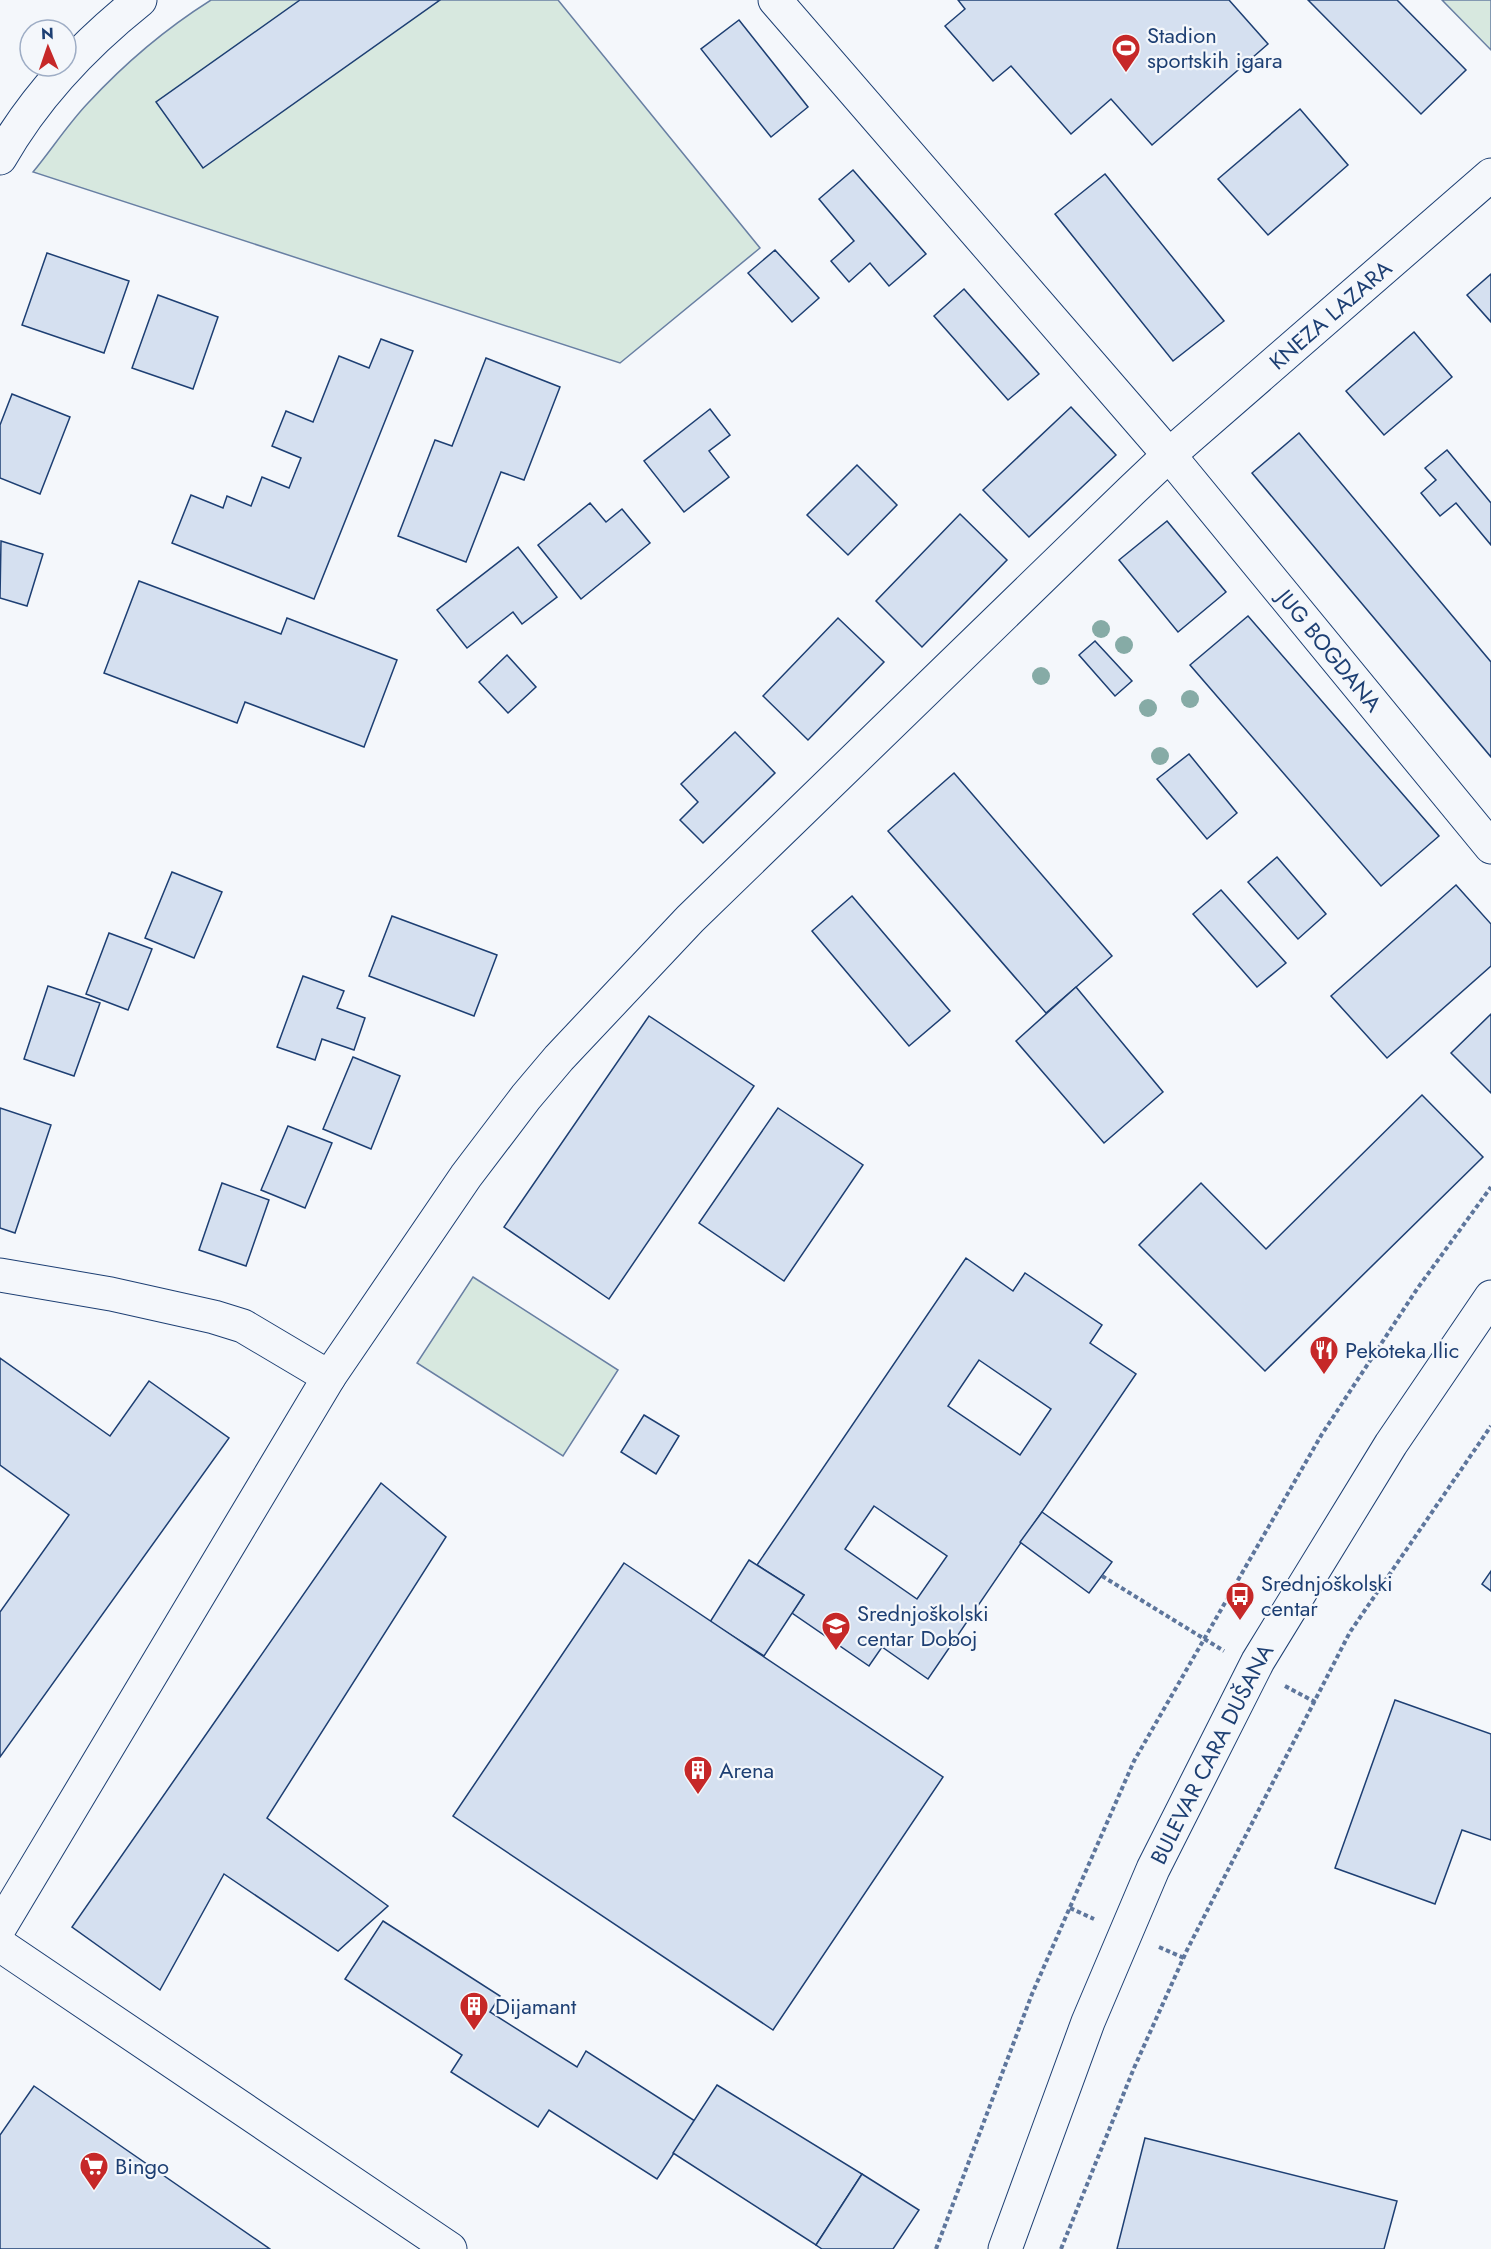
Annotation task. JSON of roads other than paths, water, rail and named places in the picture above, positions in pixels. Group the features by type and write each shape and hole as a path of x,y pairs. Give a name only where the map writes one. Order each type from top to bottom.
{"street":[{"path":"0,158 39,99 98,34 140,0"},
{"name":"JUG BOGDANA","path":"775,0 1169,455 1491,847"},
{"name":"KNEZA LAZARA","path":"0,1927 329,1377 466,1176 559,1058 690,919 1169,455 1491,175"},
{"path":"0,1275 122,1297 214,1317 243,1326 329,1377"},
{"name":"BULEVAR CARA DUŠANA","path":"1005,2249 1089,2022 1139,1901 1240,1695 1258,1661 1391,1444 1491,1297"},
{"path":"0,1945 450,2249"}],"place":[{"name":"Stadion sportskih igara","path":"1126,74"},
{"name":"Pekoteka Ilic","path":"1324,1376"},
{"name":"Srednjoškolski centar","path":"1240,1622"},
{"name":"Srednjoškolski centar Doboj","path":"836,1652"},
{"name":"Arena","path":"698,1796"},
{"name":"Dijamant","path":"474,2032"},
{"name":"Bingo","path":"94,2192"}]}
